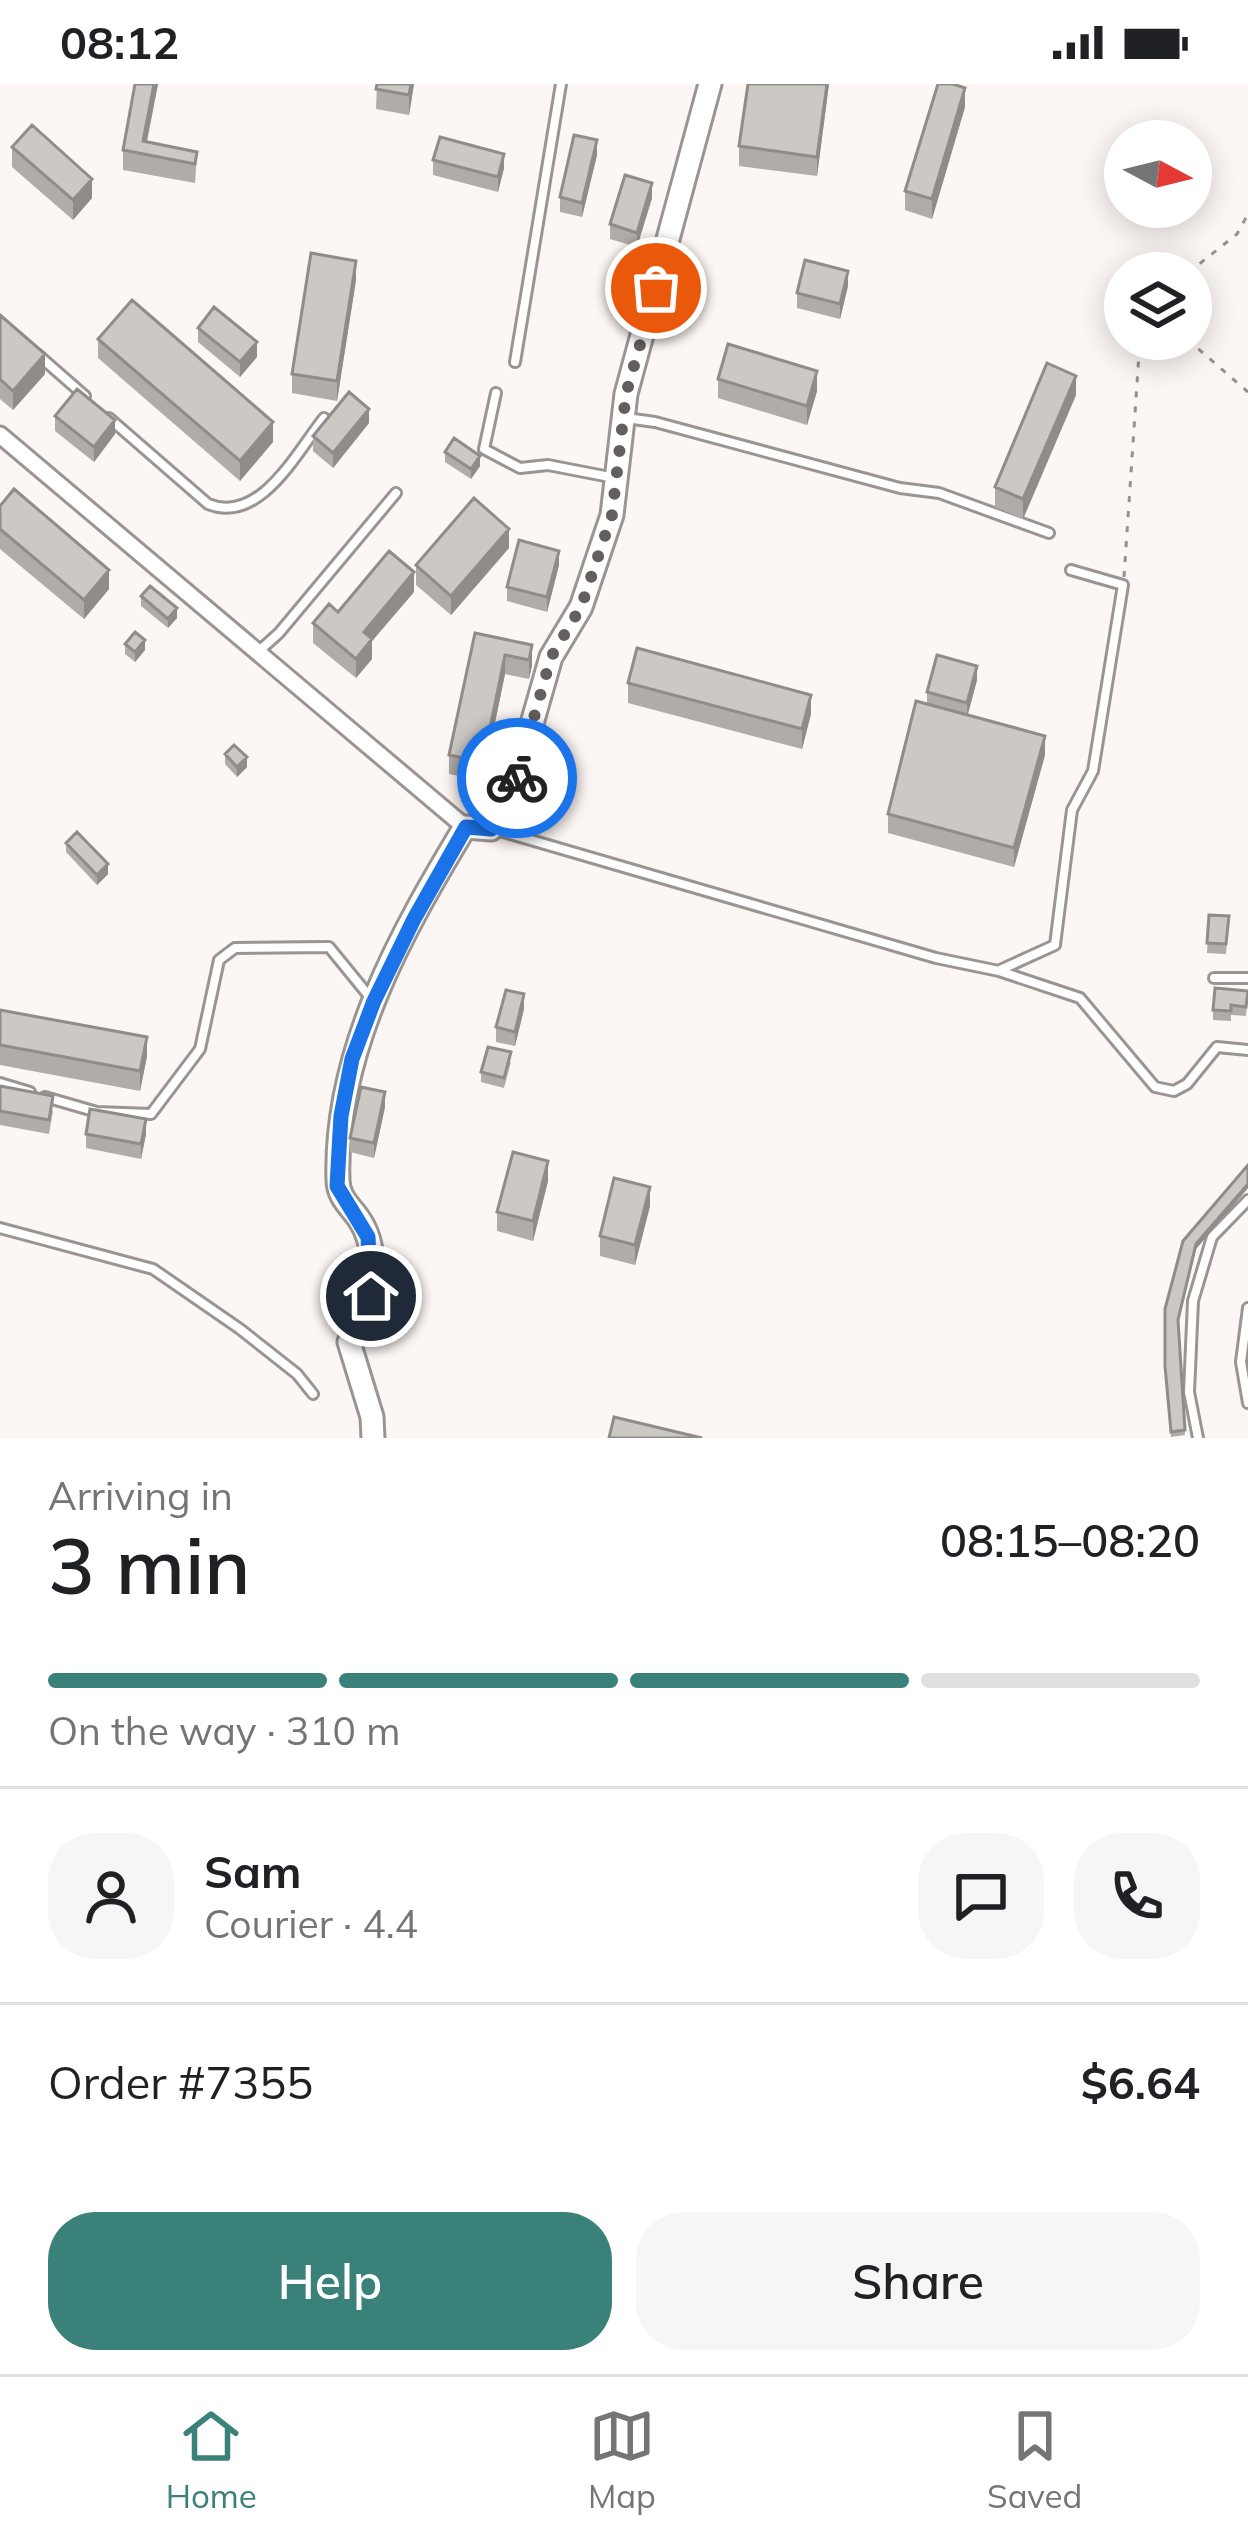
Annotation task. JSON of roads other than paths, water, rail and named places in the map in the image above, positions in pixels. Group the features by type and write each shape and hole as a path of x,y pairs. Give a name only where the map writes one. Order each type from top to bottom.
{"street":[{"path":"0,435 466,827 491,829 507,811 551,657 581,607 612,515 626,394 710,84"},
{"path":"373,1438 372,1418 349,1342 371,1296 368,1237 337,1186 341,1116 352,1059 374,1001 466,827"}],"lane":[{"path":"515,362 560,84"},
{"path":"34,352 86,398"},
{"path":"496,393 484,449 520,468 548,465 617,478"},
{"path":"104,413 208,504 223,510 244,507 264,492 324,418"},
{"path":"624,418 655,422 900,488 939,493 1049,533"},
{"path":"258,652 396,493"},
{"path":"999,971 1055,945 1072,810 1093,771 1123,584 1071,570"},
{"path":"491,829 936,958 999,971 1079,998 1155,1087 1174,1091 1187,1084 1217,1047 1248,1050"},
{"path":"0,1083 97,1112 151,1114 200,1049 219,960 235,948 329,947 374,1001"},
{"path":"1214,978 1248,978"},
{"path":"1198,1438 1189,1392 1193,1301 1212,1237 1248,1200"},
{"path":"0,1228 153,1269 240,1329 297,1374 313,1394"},
{"path":"1248,1308 1241,1362 1248,1403"}]}
